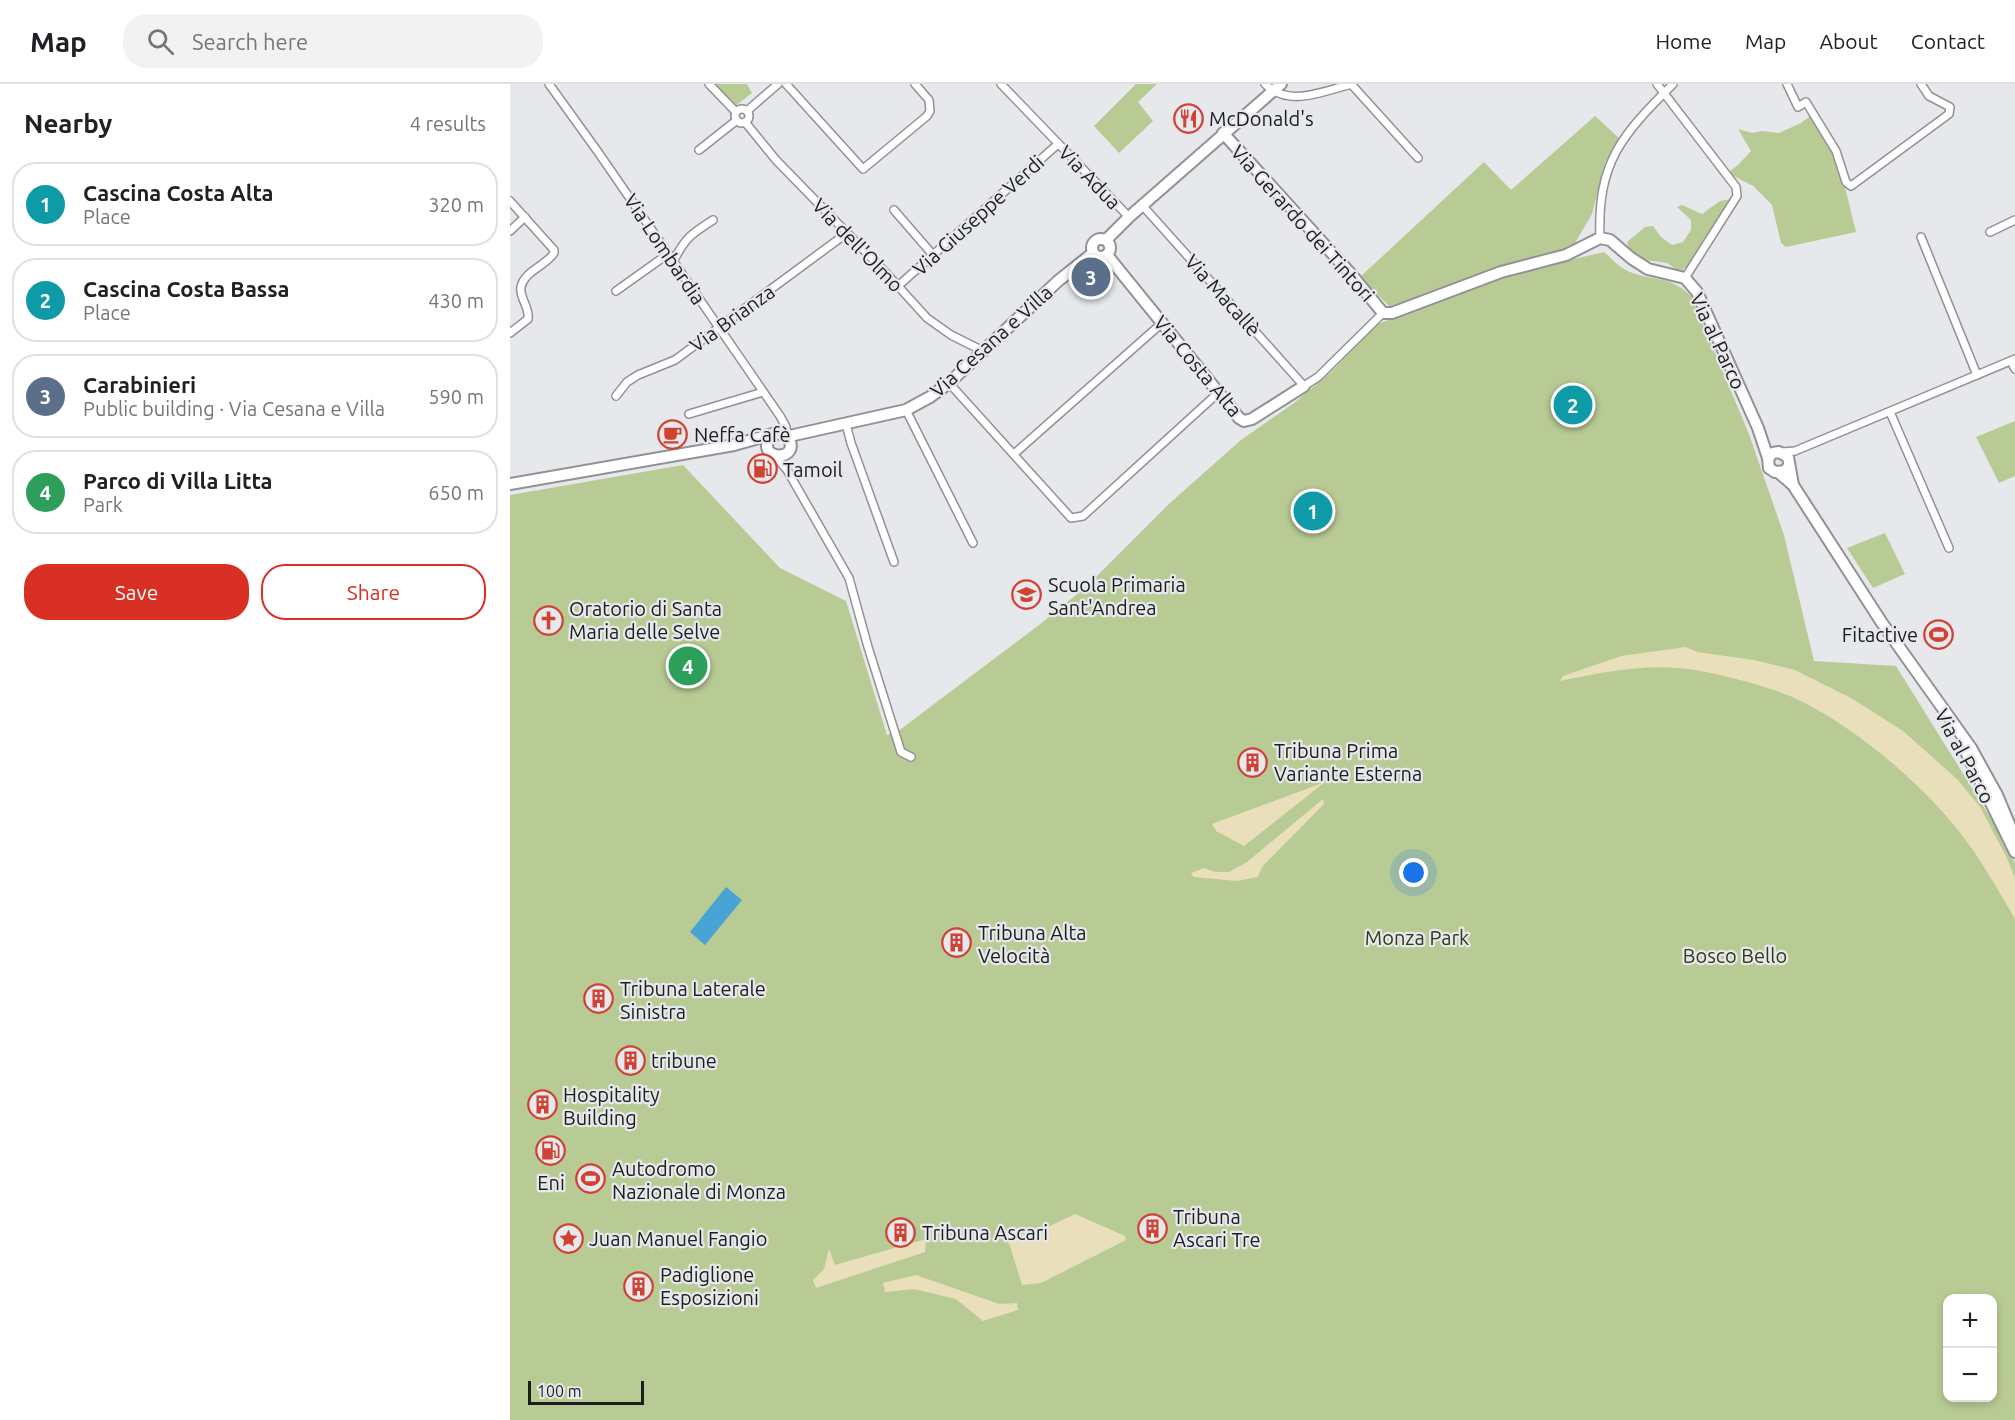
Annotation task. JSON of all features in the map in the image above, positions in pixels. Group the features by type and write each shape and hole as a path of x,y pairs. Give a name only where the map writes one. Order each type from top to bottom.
{"street":[{"name":"Via Lombardia","path":"549,84 780,416 786,427 780,444"},
{"path":"709,84 736,116 745,122 749,117 747,111"},
{"path":"699,150 740,110 747,111 778,84"},
{"path":"786,84 863,169 927,116 930,111 929,100 915,84"},
{"name":"Via Adua","path":"1001,84 1129,216"},
{"path":"1107,240 1129,216 1223,134 1273,86 1284,97 1297,98 1351,84 1418,158"},
{"path":"1657,84 1736,187 1737,196 1685,278"},
{"path":"1383,313 1392,314 1501,272 1566,255 1594,240 1608,165 1619,145 1636,123 1673,84"},
{"path":"1788,84 1798,107 1806,102 1836,151 1846,182 1851,186 1949,114 1950,107 1929,96 1921,84"},
{"name":"Via dell'Olmo","path":"745,122 776,160 927,318 938,327 983,351"},
{"name":"Via Gerardo dei Tintori","path":"1223,134 1350,273 1383,313"},
{"name":"Via Giuseppe Verdi","path":"897,286 1058,144"},
{"path":"510,201 554,250 545,263 522,283 521,293 528,309 528,319 510,333"},
{"name":"Via Macallè","path":"1142,205 1304,386"},
{"path":"894,210 933,255"},
{"path":"510,231 525,217"},
{"path":"673,262 690,235 713,220"},
{"path":"1990,232 2015,220"},
{"name":"Via Brianza","path":"616,396 627,382 675,360 847,233"},
{"path":"1921,237 1977,375"},
{"path":"1100,238 1107,240 1110,246 1107,255 1101,258 1093,253 1091,247 1095,241 1100,238"},
{"name":"Via al Parco","path":"1594,240 1610,240 1630,258 1648,269 1685,278 1697,292 1758,428 1768,458"},
{"name":"Via Cesana e Villa","path":"510,484 734,444 780,444 811,431 906,410 949,383 1058,281 1093,253"},
{"path":"616,291 668,254"},
{"name":"Via Costa Alta","path":"1107,255 1218,393 1244,421 1252,419 1318,377 1383,313"},
{"path":"1014,454 1162,323"},
{"path":"1785,467 1769,468 1768,458 1773,453 1795,451 2013,360 2015,369"},
{"path":"949,383 1071,518 1083,516 1218,393"},
{"path":"689,414 763,392"},
{"path":"906,410 973,543"},
{"path":"1890,412 1949,548"},
{"path":"846,424 894,562"},
{"name":"Via al Parco","path":"1758,428 1781,452"},
{"path":"780,444 787,470 849,578 901,752 911,757"},
{"path":"1785,467 1795,451"},
{"path":"1781,452 1788,457 1785,467"},
{"name":"Via al Parco","path":"1785,467 1793,485 1850,576 1929,692 1971,748 1997,795 2015,838"},
{"name":"Via al Parco","path":"1929,692 1970,760 2015,852"}],"green space":[{"path":"715,84 747,84 752,93 734,107"},
{"path":"1136,84 1157,84 1138,102 1153,121 1119,153 1094,126"},
{"path":"1813,114 1825,126 1839,149 1843,179 1856,232 1786,247 1781,243 1772,205 1753,186 1728,173 1751,151 1738,129 1752,133 1762,131 1779,133 1801,123"},
{"path":"1595,116 1619,138 1605,163 1592,214 1575,243 1565,250 1504,266 1450,288 1391,308 1360,277 1484,162 1511,190"},
{"path":"1731,199 1688,267 1679,271 1667,263 1645,260 1629,249 1627,242 1645,227 1653,226 1661,237 1672,245 1683,242 1691,230 1691,220 1677,207 1682,205 1702,214 1720,201"},
{"name":"Monza Park","path":"1604,252 1626,270 1669,282 1691,296 1749,434 1784,535 1814,661 1896,666 2002,836 2015,863 2015,1420 510,1420 510,495 683,465 780,568 846,601 887,735 897,732 1087,586 1171,502 1241,440 1294,403 1331,372 1378,324 1498,277"},
{"path":"2015,421 2015,476 1999,483 1976,437"},
{"path":"1885,533 1905,574 1873,588 1847,548"}],"sand":[{"path":"1686,647 1697,652 1754,660 1795,670 1853,699 1903,731 1957,779 1980,807 2015,878 2015,919 1975,853 1940,809 1873,747 1825,714 1801,701 1740,680 1678,668 1633,669 1560,681 1563,676 1621,656"},
{"path":"1325,782 1244,846 1216,831 1212,824"},
{"path":"1323,799 1324,804 1262,867 1258,877 1237,881 1194,877 1191,873 1204,868 1215,872 1229,872 1247,862"},
{"path":"1075,1214 1125,1236 1126,1240 1041,1283 1022,1285 1010,1246 1004,1235 1012,1231 1016,1236 1048,1227"},
{"path":"926,1239 925,1252 816,1288 813,1280 824,1269 829,1249 835,1265"},
{"path":"916,1275 999,1304 1017,1303 1018,1310 983,1321 956,1299 914,1289 885,1292 883,1283"}],"water":[{"path":"726,887 742,900 705,945 690,932"}],"place":[{"name":"McDonald's","path":"1188,118"},
{"name":"Carabinieri","path":"1091,277"},
{"name":"Cascina Costa Bassa","path":"1573,405"},
{"name":"Neffa Cafè","path":"673,434"},
{"name":"Tamoil","path":"762,469"},
{"name":"Cascina Costa Alta","path":"1313,511"},
{"name":"Scuola Primaria Sant'Andrea","path":"1027,595"},
{"name":"Oratorio di Santa Maria delle Selve","path":"548,620"},
{"name":"Fitactive","path":"1939,634"},
{"name":"Parco di Villa Litta","path":"688,666"},
{"name":"Tribuna Prima Variante Esterna","path":"1253,762"},
{"name":"Tribuna Alta Velocità","path":"957,943"},
{"name":"Tribuna Laterale Sinistra","path":"599,999"},
{"name":"tribune","path":"630,1060"},
{"name":"Hospitality Building","path":"542,1105"},
{"name":"Eni","path":"551,1151"},
{"name":"Autodromo Nazionale di Monza","path":"591,1179"},
{"name":"Tribuna Ascari Tre","path":"1152,1228"},
{"name":"Tribuna Ascari","path":"901,1232"},
{"name":"Juan Manuel Fangio","path":"568,1238"},
{"name":"Padiglione Esposizioni","path":"639,1286"}],"park label":[{"name":"Bosco Bello","path":"1735,955"}]}
